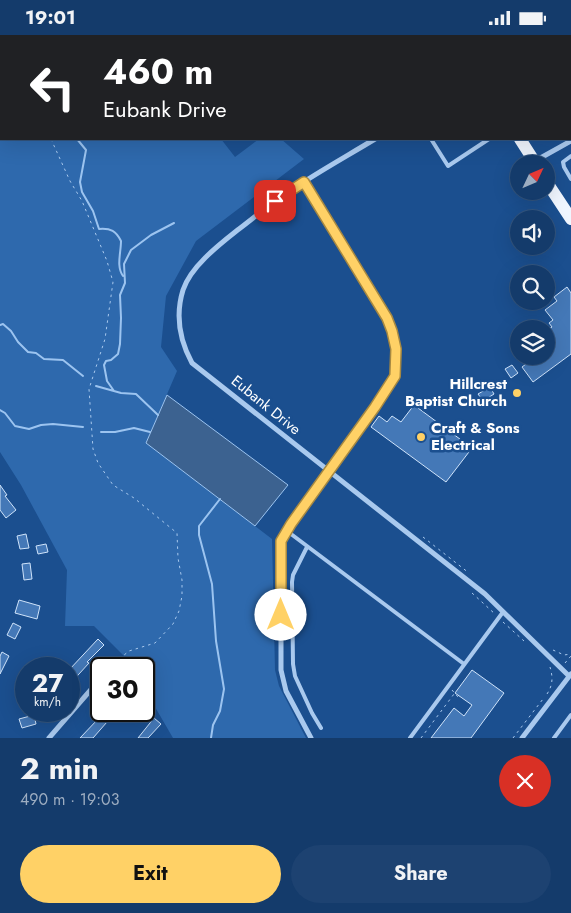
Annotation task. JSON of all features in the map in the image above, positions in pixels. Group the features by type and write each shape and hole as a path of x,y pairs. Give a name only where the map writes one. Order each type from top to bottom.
{"main road":[{"path":"521,140 530,155"},
{"path":"555,195 571,219"}],"street":[{"name":"Eubank Drive","path":"373,140 275,201 219,245 191,275 184,289 179,311 179,329 184,348 192,363 479,590 570,675"},
{"path":"548,155 571,141"},
{"path":"304,182 387,318 396,349 395,376 281,541 281,670 286,691 311,738"},
{"path":"522,738 570,675"},
{"path":"49,738 90,691"}],"lane":[{"path":"432,140 448,166 487,140"},
{"path":"571,157 563,162 571,179"},
{"path":"287,531 464,664"},
{"path":"307,547 293,575 292,582 293,664 300,687 321,728"},
{"path":"410,738 503,612"},
{"path":"554,738 571,715"},
{"path":"566,722 571,725"}],"path":[{"path":"52,140 82,201 107,261 113,282 105,339 88,389 93,449 98,463 113,485 134,498 176,533 182,596 174,625 155,643 129,651 122,657"},
{"path":"469,590 528,645"},
{"path":"513,738 550,690 552,678 549,665"},
{"path":"421,738 454,693"}],"shaded area":[{"path":"0,140 222,140 235,157 258,140 282,140 304,159 196,241 166,296 161,347 177,371 146,443 272,539 275,670 279,686 306,738 173,738 155,707 155,657 125,657 94,626 65,626 67,570 21,485 0,452"},
{"path":"167,395 288,485 255,526 146,443"}],"building":[{"path":"567,287 571,293 571,354 533,382 522,367 525,365 555,365 555,320 545,310 555,310 555,302 557,301 555,296"},
{"path":"512,365 518,373 511,378 505,369"},
{"path":"490,387 494,394 483,401 478,394"},
{"path":"500,396 504,402 498,406 494,399"},
{"name":"Craft & Sons Electrical","path":"414,405 472,448 446,482 371,427 379,416 387,422 392,416 401,422"},
{"path":"0,485 7,495 5,496 16,510 6,518 0,510"},
{"path":"26,534 29,548 20,549 17,536"},
{"path":"46,544 48,552 38,554 36,546"},
{"path":"30,563 32,579 24,580 22,564"},
{"path":"19,600 40,606 37,619 15,613"},
{"path":"13,623 21,627 15,639 7,635"},
{"path":"98,639 104,645 90,657 87,662 89,663 80,673 80,658"},
{"path":"2,652 9,656 0,674 0,656"},
{"path":"472,670 504,693 471,738 431,738 454,708 464,716 472,705 455,693"},
{"path":"155,719 161,724 148,738 138,738 151,722 155,722"},
{"path":"20,722 36,722 36,724 22,728"},
{"path":"95,722 107,722 93,738 80,738"}],"waterway":[{"path":"78,140 86,150 80,182 82,192 93,211 99,229 113,231 121,241 119,264 123,276"},
{"path":"114,391 107,381 104,365 106,361 111,360 118,354 120,344 120,295 125,283 124,264 131,250 151,235 174,223"},
{"path":"0,325 3,324 11,331 28,352 36,353 44,359 63,360 83,376"},
{"path":"96,386 121,393 136,394 158,415"},
{"path":"0,410 5,413 15,426 29,429 53,424 83,427"},
{"path":"101,432 115,432 134,428 150,432"},
{"path":"211,738 213,725 220,711 224,689 216,641 212,584 199,535 199,526 220,499"}],"place":[{"name":"Hillcrest Baptist Church","path":"517,393"},
{"name":"Craft & Sons Electrical","path":"421,437"}],"route":[{"path":"275,201 304,182 387,318 396,349 395,376 281,541 281,615"}]}
